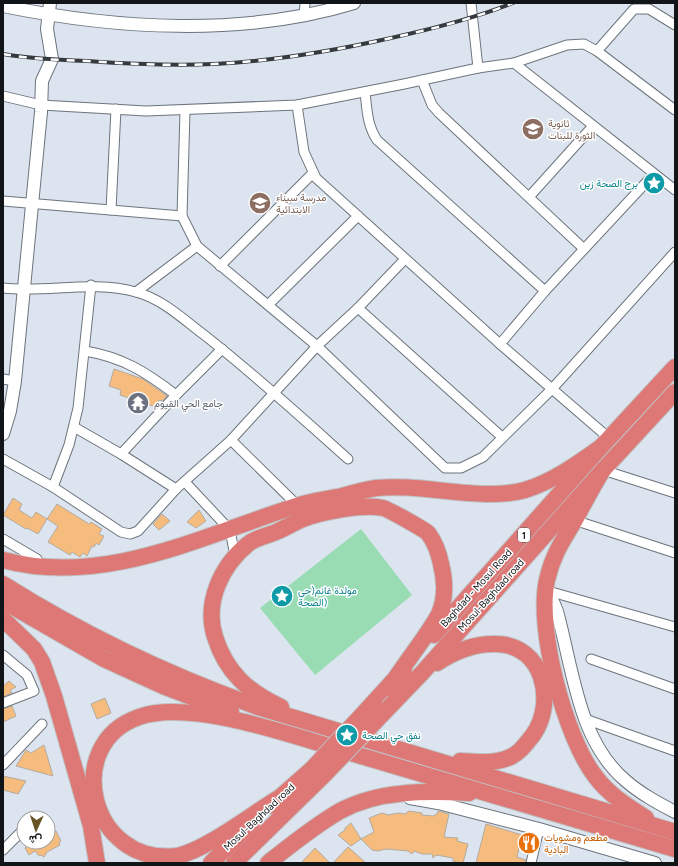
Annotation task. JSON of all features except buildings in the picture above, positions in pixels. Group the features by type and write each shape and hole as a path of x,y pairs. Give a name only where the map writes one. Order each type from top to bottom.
{"highway":[{"name":"Baghdad - Mosul Road","path":"374,702 675,367"},
{"path":"675,392 603,470 556,550 547,588 546,619 552,663 563,709 576,746 595,777 608,791 634,811 675,832"},
{"path":"3,560 39,568 65,569 92,567 145,556 230,530 298,506 375,488 398,487 490,493 524,490 543,484 606,443"},
{"name":"Mosul-Baghdad road","path":"211,863 277,799 318,772 394,702 422,673 603,470"},
{"path":"324,727 268,701 249,688 230,670 220,652 211,626 211,612 216,591 227,565 250,543 304,519 363,507 385,508 427,533 439,556 444,575 444,594 439,614 396,676"},
{"path":"3,584 84,633 140,660 236,700 675,832"},
{"path":"3,601 79,646 133,673 287,734"},
{"path":"3,619 34,650 42,662 54,696 91,826 97,863"},
{"path":"413,753 475,762 493,762 508,758 519,751 536,731 545,703 542,678 536,667 529,658 509,646 498,644 485,645 458,650 422,673"},
{"name":"Mosul-Baghdad road","path":"318,772 374,702"},
{"path":"277,799 188,854 166,858 151,857 136,853 128,848 106,828 97,809 94,775 103,746 116,730 135,718 157,711 171,711 210,716 287,734 675,849"},
{"path":"234,863 318,772"},
{"path":"268,863 311,830 341,811 358,803 389,795 429,792 492,796"}],"street":[{"path":"304,16 306,3"},
{"path":"3,6 49,9 167,25 232,23 304,16 354,3"},
{"path":"471,3 478,68"},
{"path":"3,434 10,411 9,380 23,290 42,81 52,59 48,36 49,9"},
{"path":"597,51 634,9 650,9 675,25"},
{"path":"3,96 41,105 87,109 185,111 297,105 478,68 514,63 567,45 584,44 597,51 675,110"},
{"path":"514,63 675,190"},
{"path":"422,80 432,105 438,113 584,249"},
{"path":"365,92 371,132 377,140 545,291"},
{"path":"297,105 304,152 313,173 405,259 552,389 606,443"},
{"path":"111,210 116,109"},
{"path":"185,111 182,216 197,246 269,304 317,346 445,468 461,468 483,457 552,389 675,252"},
{"path":"529,197 594,126"},
{"path":"220,266 313,173"},
{"path":"500,344 545,291 654,174"},
{"path":"3,201 182,216"},
{"path":"269,304 358,216"},
{"path":"136,292 197,246"},
{"path":"3,459 53,487 121,532 130,534 138,531 176,489 231,440 317,346 358,308 405,259"},
{"path":"53,487 64,460 78,408 91,285"},
{"path":"3,288 23,290 91,285 136,292 154,299 169,308 222,349 274,392 348,459"},
{"path":"358,308 502,437"},
{"path":"121,454 176,395 222,349"},
{"path":"85,351 107,354 127,362 144,372 176,395"},
{"path":"74,427 121,454 176,489"},
{"path":"231,440 298,506"},
{"path":"603,470 675,493"},
{"path":"185,482 230,530 235,556"},
{"path":"574,520 675,553"},
{"path":"3,539 37,559"},
{"path":"547,588 675,627"},
{"path":"547,588 557,613 579,704 596,744 625,781 650,799 675,812"},
{"path":"3,655 27,675 34,691 3,703"},
{"path":"591,659 675,689"},
{"path":"585,719 675,752"},
{"path":"3,765 42,724"},
{"path":"389,795 438,803 539,828 655,863"},
{"path":"531,863 539,828"},
{"path":"3,850 16,837"}],"green space":[{"path":"361,529 412,595 315,675 260,608"}],"railway":[{"path":"3,54 45,59 151,64 198,65 236,63 325,51 406,35 468,19 513,3"}],"place":[{"name":"ثانوية الثورة للبنات","path":"533,129"},
{"name":"برج الصحة زين","path":"654,183"},
{"name":"مدرسة سيناء الابتدائية","path":"260,203"},
{"name":"جامع الحي القيوم","path":"138,403"},
{"name":"مولدة غانم(حي الصحة)","path":"282,596"},
{"name":"نفق حي الصحة","path":"347,735"},
{"name":"مطعم ومشويات البادية","path":"529,843"}]}
